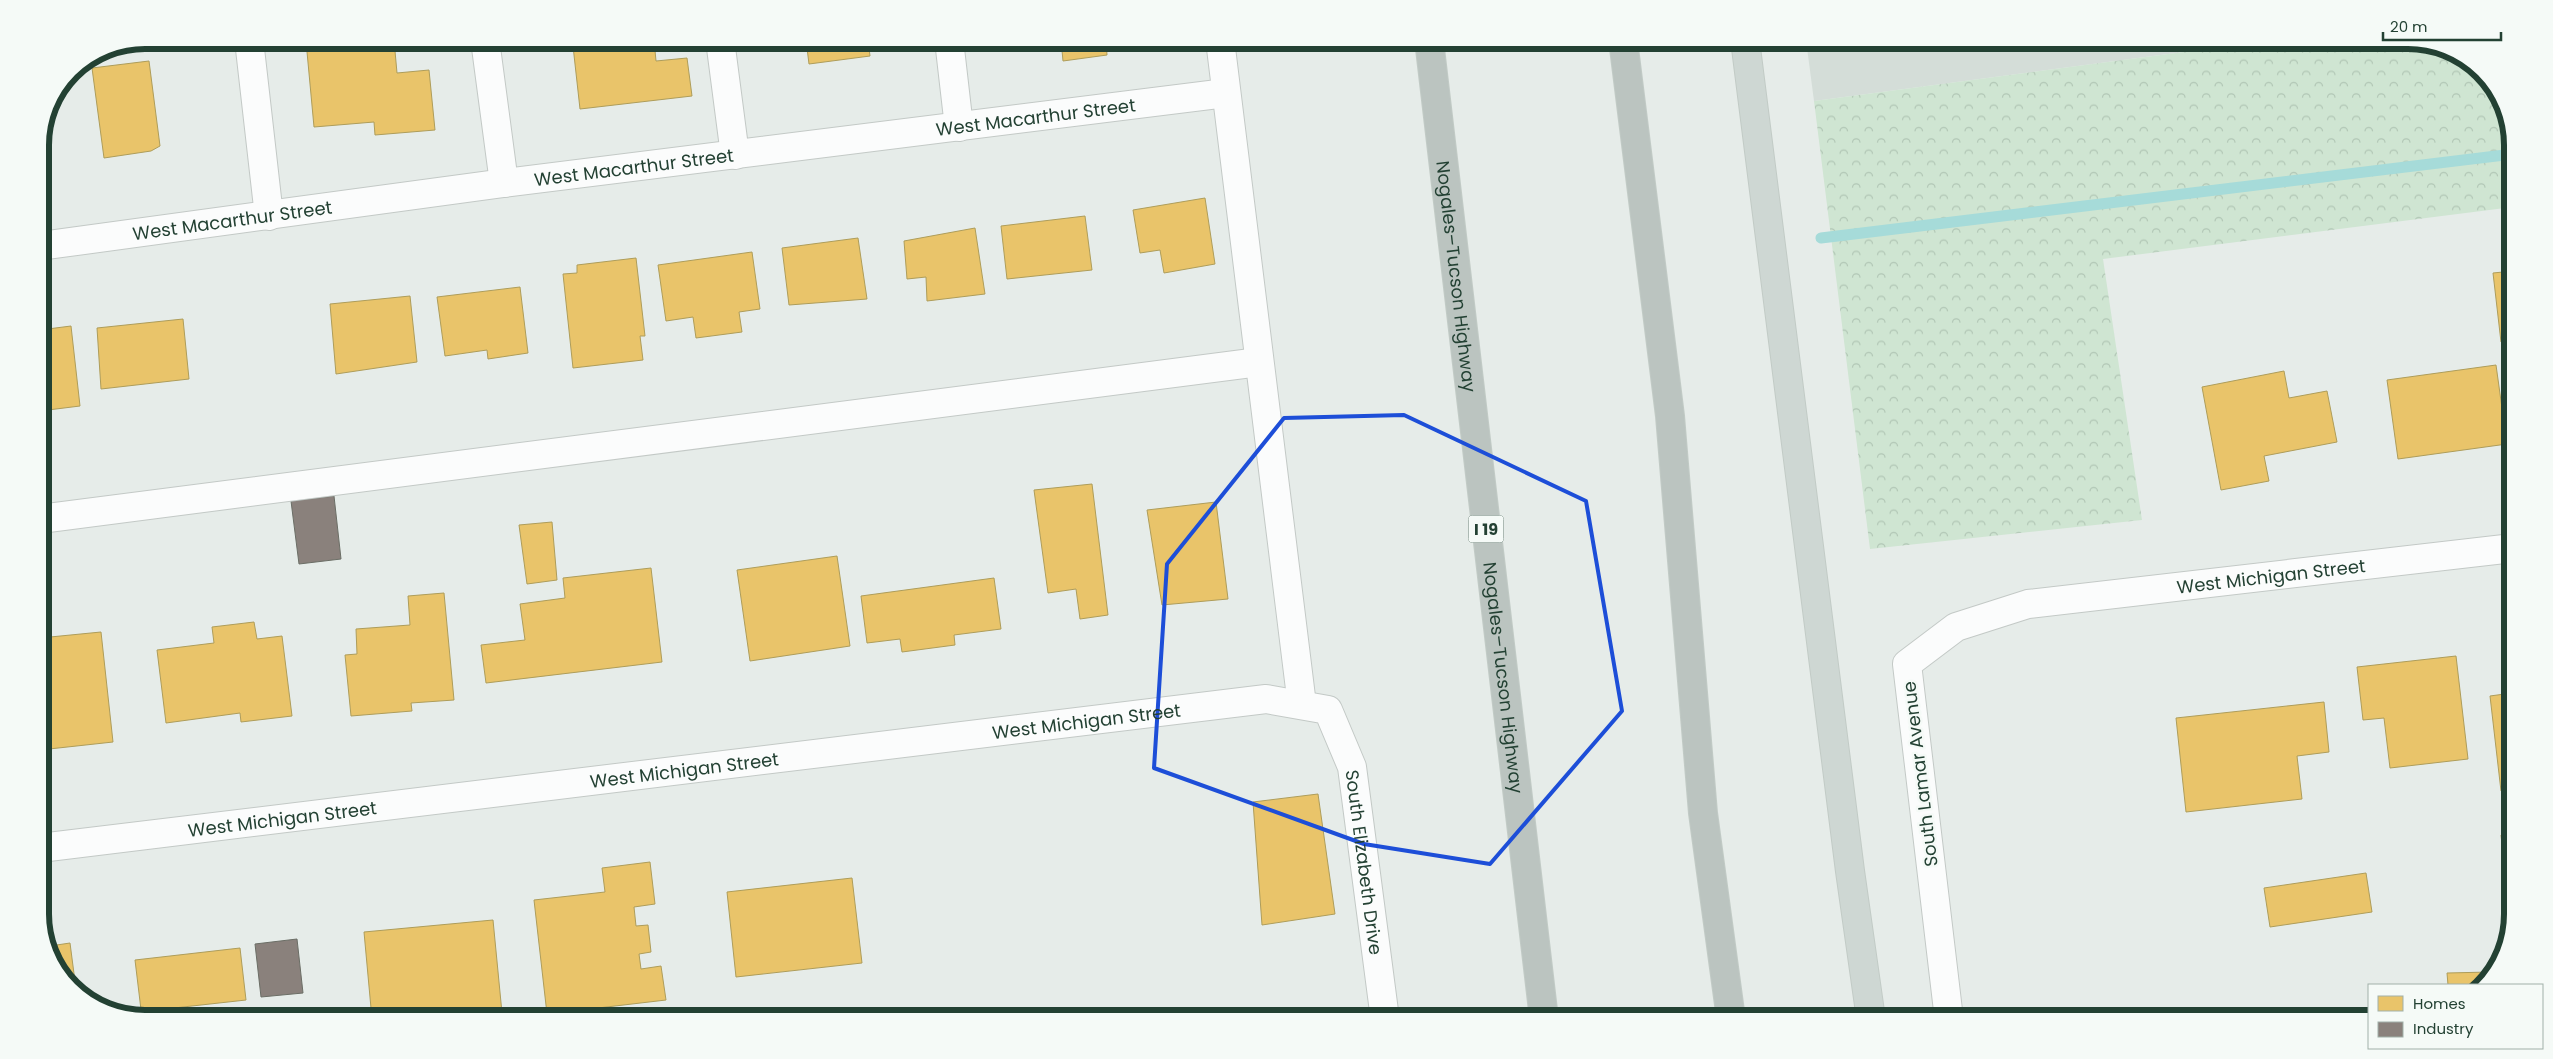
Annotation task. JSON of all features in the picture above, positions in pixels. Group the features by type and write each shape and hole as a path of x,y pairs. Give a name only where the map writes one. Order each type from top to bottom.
{"highway":[{"name":"Nogales–Tucson Highway","path":"1430,49 1543,1010"},
{"path":"1624,49 1670,416 1703,813 1730,1010"}],"main road":[{"path":"1746,49 1850,871 1870,1010"}],"street":[{"path":"250,49 269,216"},
{"path":"486,49 504,183"},
{"path":"721,49 735,155"},
{"path":"950,49 958,127"},
{"name":"South Elizabeth Drive","path":"1221,49 1259,362 1315,708 1352,767 1384,1010"},
{"name":"West Macarthur Street","path":"49,245 504,183 1226,92"},
{"path":"49,517 1259,362"},
{"name":"West Michigan Street","path":"2028,604 2504,549"},
{"name":"South Lamar Avenue","path":"1948,1010 1907,664 1956,627 2028,604"},
{"name":"West Michigan Street","path":"49,847 1256,700 1266,699 1315,708"}],"highlighted area":[{"path":"1404,415 1586,501 1622,711 1490,864 1364,844 1154,768 1167,564 1284,418"}],"shaded area":[{"path":"1807,49 2206,49 1814,101"}],"green space":[{"path":"2206,49 2421,50 2445,56 2467,69 2488,91 2494,102 2499,114 2504,139 2504,208 2103,259 2142,520 1870,549 1814,101"}],"building: Homes":[{"path":"307,49 395,49 397,73 429,70 435,130 375,135 374,122 314,127"},
{"path":"573,49 655,49 656,61 687,58 692,96 580,109"},
{"path":"807,49 869,49 870,56 809,64"},
{"path":"1062,49 1107,49 1107,55 1063,61"},
{"path":"149,61 160,146 151,151 104,158 92,68"},
{"path":"1205,198 1215,264 1164,273 1160,250 1140,253 1133,210"},
{"path":"1085,216 1092,270 1007,279 1001,226"},
{"path":"975,228 985,294 927,301 926,277 907,279 904,241"},
{"path":"858,238 867,299 789,305 782,248"},
{"path":"752,252 760,309 739,312 742,332 696,338 693,317 666,321 658,265"},
{"path":"636,258 645,336 640,336 643,360 573,368 563,274 577,273 577,265"},
{"path":"2504,272 2504,342 2501,342 2493,273"},
{"path":"520,287 528,353 488,359 487,350 445,356 437,297"},
{"path":"410,296 417,362 336,374 330,304"},
{"path":"183,319 189,379 101,389 97,328"},
{"path":"71,326 80,406 49,410 49,329"},
{"path":"2496,365 2504,422 2504,444 2398,459 2387,380"},
{"path":"2284,371 2289,398 2327,391 2337,442 2264,456 2269,481 2221,490 2202,387"},
{"path":"1092,484 1108,615 1080,619 1076,589 1048,593 1034,490"},
{"path":"1216,502 1228,599 1162,605 1147,510"},
{"path":"552,522 557,580 527,584 519,525"},
{"path":"837,556 850,646 750,661 737,570"},
{"path":"651,568 662,662 486,683 481,645 525,640 520,604 565,598 563,578"},
{"path":"994,578 1001,629 954,635 955,645 902,652 900,639 867,643 861,596"},
{"path":"444,593 454,700 411,703 412,711 351,716 345,655 357,654 356,629 410,625 408,596"},
{"path":"254,622 257,639 282,636 292,716 241,722 240,713 166,723 157,650 214,643 212,627"},
{"path":"101,632 113,742 49,749 49,637"},
{"path":"2456,656 2468,759 2390,768 2384,718 2363,720 2357,667"},
{"path":"2504,694 2504,790 2501,791 2490,696"},
{"path":"2324,702 2329,752 2297,756 2302,799 2186,812 2176,718"},
{"path":"1318,794 1335,914 1262,925 1253,802"},
{"path":"2501,835 2504,835 2504,864"},
{"path":"650,862 655,904 634,907 636,926 648,925 651,952 639,954 641,969 661,966 666,1000 581,1010 547,1010 534,900 605,892 602,868"},
{"path":"2366,873 2372,912 2270,927 2264,888"},
{"path":"852,878 862,963 736,977 727,892"},
{"path":"493,920 502,1010 371,1010 364,932"},
{"path":"70,943 75,979 62,962 54,945"},
{"path":"240,948 246,1000 174,1008 174,1010 141,1010 135,960"},
{"path":"2485,972 2474,984 2448,984 2447,973"}],"building: Industry":[{"path":"334,496 341,559 299,564 291,501"},
{"path":"297,939 303,993 261,997 255,944"}],"waterway":[{"path":"1821,238 2504,155"}]}
